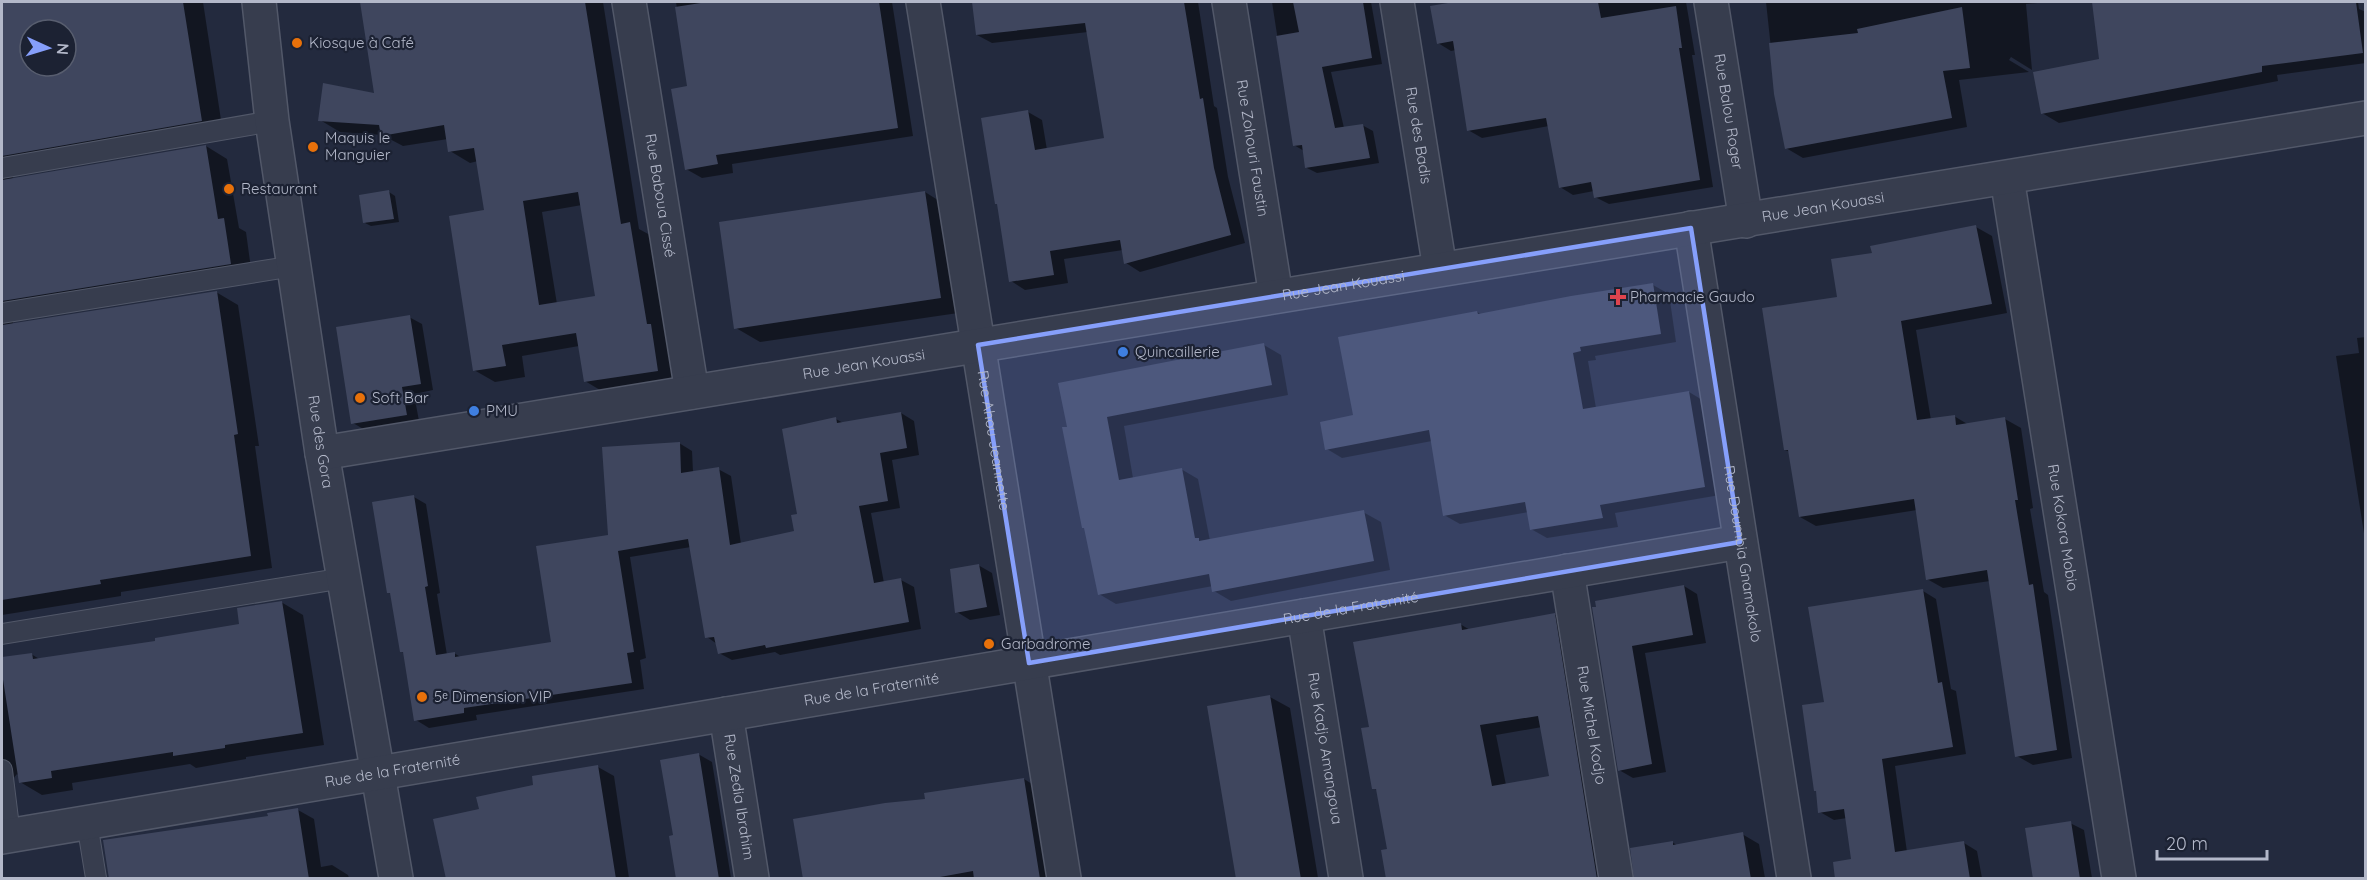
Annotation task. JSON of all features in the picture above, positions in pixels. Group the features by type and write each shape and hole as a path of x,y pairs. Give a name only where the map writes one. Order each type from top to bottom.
{"street":[{"name":"Rue des Gora","path":"259,2 272,121 322,453 396,879"},
{"name":"Rue Baboua Cissé","path":"629,2 692,392"},
{"name":"Rue Ahou Jeannette","path":"923,2 1064,879"},
{"name":"Rue Zohouri Faustin","path":"1229,2 1276,296"},
{"name":"Rue des Badis","path":"1397,2 1440,269"},
{"name":"Rue Balou Roger","path":"1711,2 1746,221"},
{"name":"Rue Jean Kouassi","path":"322,453 2366,118"},
{"name":"Rue Kokora Mobio","path":"2007,178 2119,879"},
{"name":"Rue Doumbia Gnamakolo","path":"1690,228 1794,879"},
{"name":"Rue de la Fraternité","path":"6,836 1740,542"},
{"name":"Rue Michel Kodjo","path":"1567,572 1616,879"},
{"name":"Rue Kadjo Amangoua","path":"1304,616 1346,879"},
{"name":"Rue Zedia Ibrahim","path":"726,714 752,879"}],"lane":[{"path":"2,168 272,121"},
{"path":"2,313 294,266"},
{"path":"2,634 344,578"},
{"path":"2,770 6,836"},
{"path":"87,823 96,879"}],"highlighted area":[{"path":"1691,228 1740,542 1029,663 978,345"}],"building":[{"path":"2,2 183,2 202,121 2,156"},
{"path":"360,2 585,2 621,224 630,222 647,324 651,324 658,371 584,382 576,333 502,345 506,366 473,371 449,216 484,210 474,148 448,152 444,125 381,136 379,125 318,121 323,83 374,93","holes":["578,192 595,296 539,305 523,201"]},
{"path":"707,2 879,2 898,128 716,155 718,164 685,170 671,89 687,86 675,7"},
{"path":"972,2 1184,2 1200,99 1203,98 1214,168 1231,235 1124,264 1120,240 1050,251 1054,275 1009,282 981,118 1028,110 1035,150 1104,138 1085,23 976,35"},
{"path":"1293,2 1363,2 1372,58 1322,67 1335,128 1363,124 1370,158 1305,168 1302,145 1293,146 1276,36 1299,32"},
{"path":"1454,2 1598,2 1601,18 1676,6 1682,48 1679,48 1700,180 1594,198 1591,182 1559,188 1546,118 1467,131 1453,41 1437,44 1430,6"},
{"path":"2092,2 2356,2 2363,53 2262,66 2262,72 2041,114 2033,72 2099,59"},
{"path":"1962,7 1970,68 1943,71 1952,118 1785,149 1774,94 1769,43 1858,33 1857,29"},
{"path":"206,145 218,219 224,218 231,264 2,301 2,180"},
{"path":"389,190 394,219 363,223 359,195"},
{"path":"925,191 941,298 734,329 719,222"},
{"path":"1976,225 1992,304 1901,321 1917,420 1955,415 1956,425 2005,417 2018,500 2015,500 2029,585 2033,584 2057,750 2015,757 1987,570 1926,580 1914,499 1799,517 1788,450 1784,450 1762,308 1837,297 1831,259 1872,253 1870,246"},
{"path":"1653,283 1661,334 1580,347 1581,351 1573,353 1583,409 1689,391 1705,487 1600,505 1603,518 1530,530 1525,502 1443,516 1429,430 1325,450 1320,422 1353,415 1338,337 1477,311 1478,314"},
{"path":"217,291 238,434 234,435 251,556 100,580 101,584 2,600 2,325"},
{"path":"410,315 421,384 402,387 407,415 351,424 336,327"},
{"path":"1264,343 1272,385 1107,417 1119,480 1182,468 1195,538 1199,538 1199,541 1364,510 1374,561 1212,592 1209,574 1098,595 1062,427 1067,427 1058,383"},
{"path":"901,412 907,448 880,453 888,501 859,506 874,583 901,578 909,622 766,648 765,645 718,654 714,637 705,638 688,539 618,551 634,652 627,653 632,683 464,708 464,713 414,721 403,652 400,652 390,593 387,593 372,502 414,495 436,655 455,652 455,657 551,642 536,546 608,535 602,447 680,442 681,473 719,467 730,545 794,531 791,515 797,514 782,429 836,417 837,423"},
{"path":"979,564 987,607 955,613 950,569"},
{"path":"1684,585 1693,635 1632,646 1652,764 1618,771 1592,607 1596,607 1595,601"},
{"path":"1923,589 1938,683 1942,682 1953,747 1882,759 1895,852 1964,841 1970,879 1835,879 1833,862 1851,859 1844,809 1818,813 1816,791 1814,791 1802,705 1824,702 1808,607"},
{"path":"282,601 303,733 173,756 173,752 51,771 52,778 19,783 2,673 2,657 32,653 33,659 155,641 155,638 239,624 237,608"},
{"path":"1555,613 1597,879 1386,879 1381,850 1387,849 1376,789 1372,789 1361,728 1369,727 1353,642 1461,623 1462,630","holes":["1538,716 1549,776 1492,786 1480,725"]},
{"path":"1270,695 1301,879 1236,879 1207,706"},
{"path":"699,753 719,879 676,879 669,836 673,835 660,760"},
{"path":"598,765 616,879 446,879 433,819 479,809 476,797 533,785 532,776"},
{"path":"1024,778 1040,879 974,879 973,871 929,879 803,879 793,819 885,803 925,799 924,793"},
{"path":"298,808 309,879 109,879 103,840 268,816 267,813"},
{"path":"2071,821 2080,879 2033,879 2025,828"},
{"path":"1743,832 1751,879 1634,879 1630,848 1673,841 1673,845"}],"place":[{"name":"Kiosque à Café","path":"297,43"},
{"name":"Maquis le Manguier","path":"313,147"},
{"name":"Restaurant","path":"229,189"},
{"name":"Pharmacie Gaudo","path":"1618,297"},
{"name":"Quincaillerie","path":"1123,352"},
{"name":"Soft Bar","path":"360,398"},
{"name":"PMU","path":"474,411"},
{"name":"Garbadrome","path":"989,644"},
{"name":"5ᵉ Dimension VIP","path":"422,697"}]}
